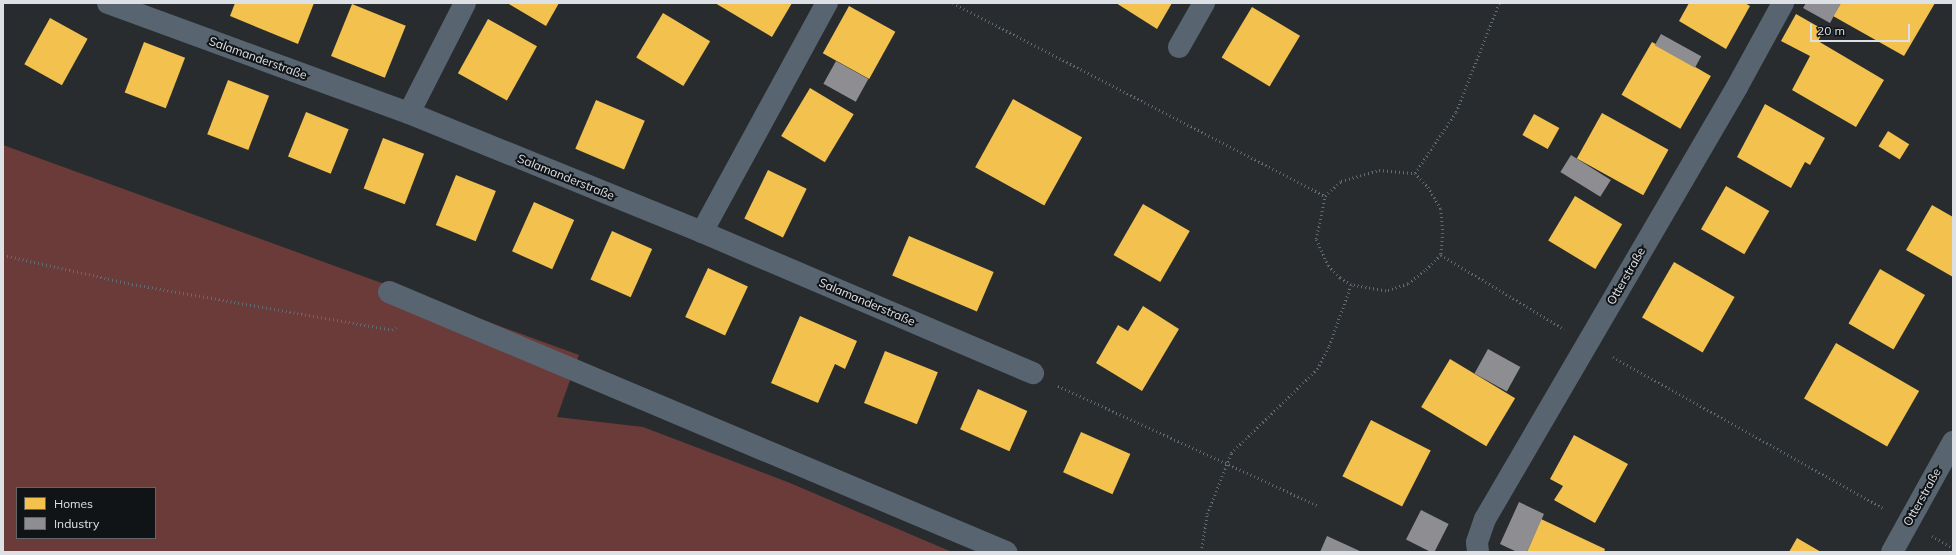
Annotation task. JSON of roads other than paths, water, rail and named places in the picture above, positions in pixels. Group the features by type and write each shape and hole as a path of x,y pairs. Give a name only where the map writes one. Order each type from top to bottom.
{"street":[{"name":"Salamanderstraße","path":"108,3 408,113 702,232 1033,373"},
{"path":"408,113 465,3"},
{"path":"702,232 827,3"},
{"path":"1179,47 1204,3"},
{"name":"Otterstraße","path":"1478,552 1477,542 1485,519 1783,3"},
{"path":"389,292 426,306 1006,552"},
{"name":"Otterstraße","path":"1892,552 1953,442"}]}
